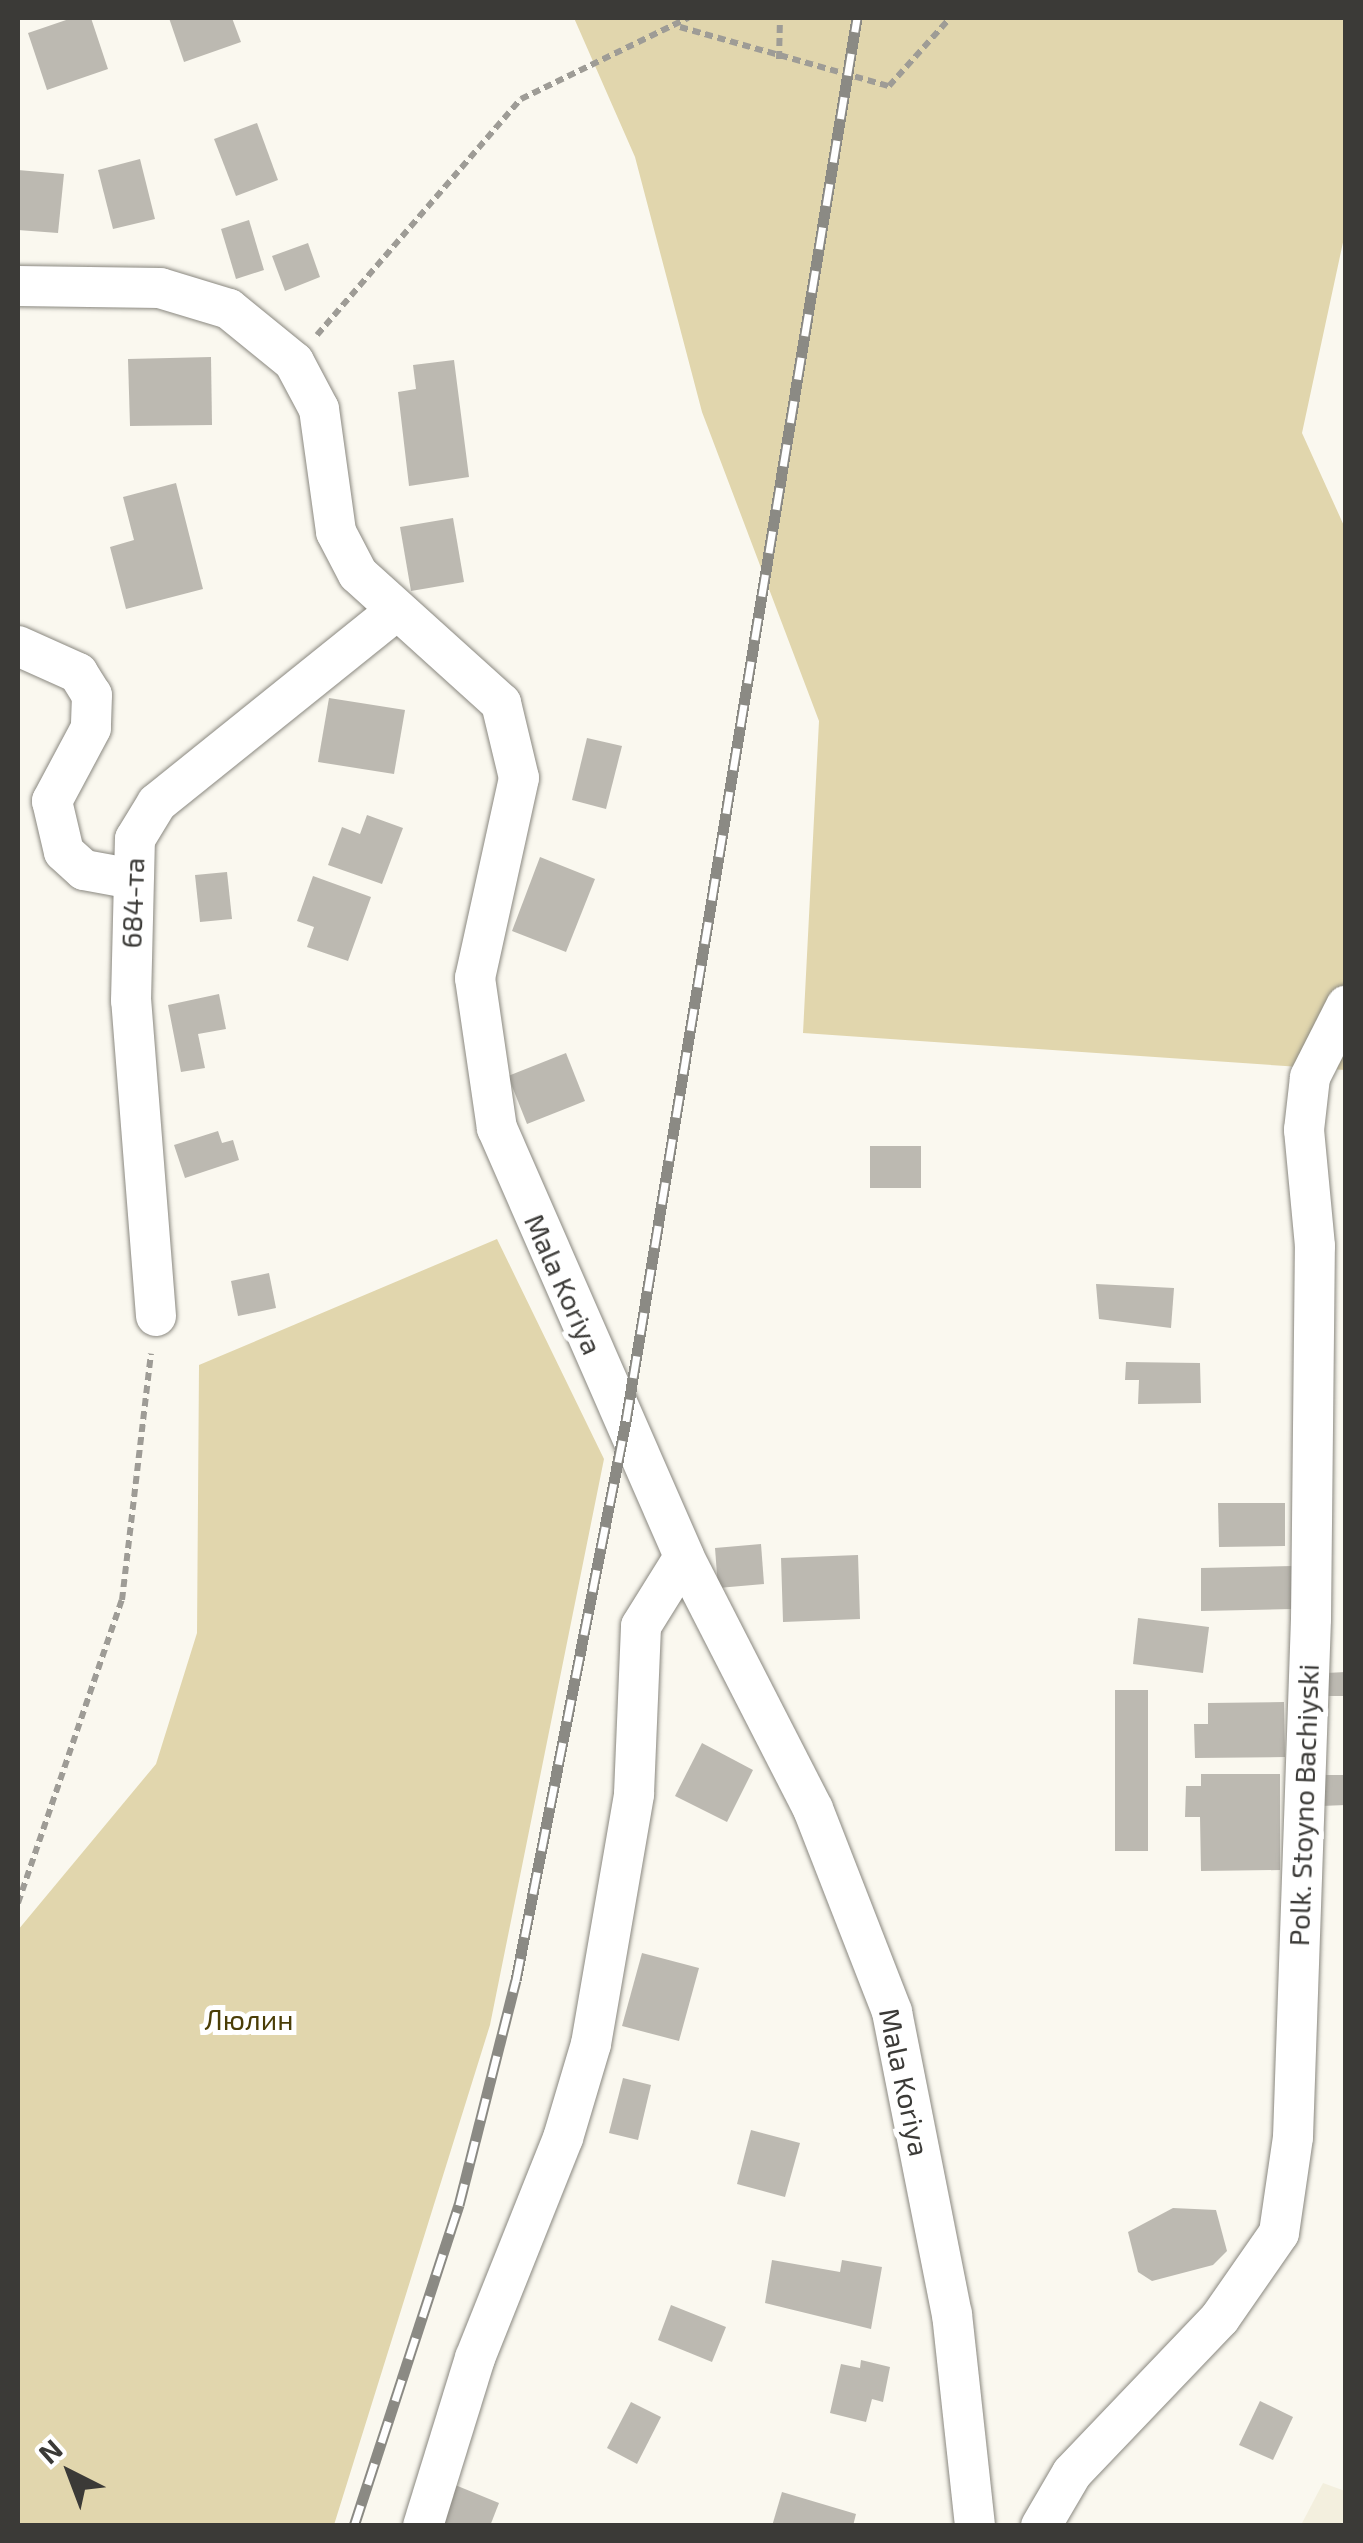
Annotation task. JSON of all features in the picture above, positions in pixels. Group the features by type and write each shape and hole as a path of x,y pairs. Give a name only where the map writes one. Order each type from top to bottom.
{"street":[{"name":"Mala Koriya","path":"18,286 160,288 230,309 294,362 320,409 336,532 358,574 501,703 519,778 475,978 493,1112 684,1557 814,1809 892,2012 952,2314 975,2526"},
{"name":"684-та","path":"156,1316 131,1001 134,838 157,804 396,611"},
{"path":"18,646 78,673 92,695 91,728 52,801 64,852 84,870 132,879"},
{"name":"Polk. Stoyno Bachiyski","path":"1042,2526 1072,2472 1220,2318 1279,2232 1293,2137 1311,1619 1315,1246 1304,1130 1310,1077 1346,1006"},
{"path":"423,2526 447,2468 474,2358 563,2138 591,2044 634,1794 641,1626 684,1557"}],"path":[{"path":"294,362 521,99 680,27 688,18"},
{"path":"779,59 780,18"},
{"path":"680,27 779,59 889,86 950,18"},
{"path":"18,1903 122,1600 156,1316"}],"shaded area":[{"path":"1323,2483 1345,2491 1345,2525 1301,2525"}],"green space":[{"path":"574,18 1345,18 1345,233 1302,433 1345,528 1345,1070 803,1033 819,721 702,412 635,157"},
{"name":"Люлин","path":"497,1239 604,1459 490,2025 334,2525 18,2525 18,1930 156,1764 197,1633 199,1365"}],"building":[{"path":"72,18 91,18 108,69 47,90 28,33"},
{"path":"169,18 232,18 241,42 184,62"},
{"path":"257,123 278,180 236,196 214,139"},
{"path":"140,159 155,219 113,229 98,170"},
{"path":"18,170 64,174 58,233 18,230"},
{"path":"249,220 264,270 236,279 221,229"},
{"path":"308,243 320,277 285,291 272,256"},
{"path":"211,357 212,425 130,426 128,359"},
{"path":"454,360 469,477 409,486 398,392 416,389 413,365"},
{"path":"176,483 203,589 126,609 110,547 134,540 123,497"},
{"path":"453,518 464,582 411,591 400,527"},
{"path":"329,698 405,710 394,774 318,762"},
{"path":"587,738 622,746 606,809 572,800"},
{"path":"367,815 403,828 382,884 328,865 342,827 360,834"},
{"path":"540,857 595,879 566,952 512,931"},
{"path":"227,872 232,919 200,922 195,875"},
{"path":"313,876 371,897 348,961 307,947 314,927 297,921"},
{"path":"219,994 226,1029 198,1034 205,1068 181,1072 168,1005"},
{"path":"566,1053 585,1101 527,1124 508,1076"},
{"path":"218,1131 222,1143 233,1140 239,1160 185,1178 174,1145"},
{"path":"870,1146 921,1146 921,1188 870,1188"},
{"path":"269,1273 276,1308 238,1316 231,1281"},
{"path":"1096,1284 1174,1288 1171,1328 1099,1319"},
{"path":"1126,1362 1200,1363 1201,1403 1138,1404 1139,1380 1125,1380"},
{"path":"1218,1503 1285,1503 1285,1546 1219,1547"},
{"path":"761,1544 764,1584 718,1588 715,1548"},
{"path":"858,1555 860,1619 783,1622 781,1558"},
{"path":"1292,1566 1292,1609 1201,1611 1201,1568"},
{"path":"1138,1618 1209,1627 1203,1673 1133,1664"},
{"path":"1346,1672 1346,1696 1327,1696 1326,1673"},
{"path":"1115,1690 1148,1690 1148,1851 1115,1851"},
{"path":"1284,1702 1285,1757 1195,1758 1194,1724 1208,1724 1208,1703"},
{"path":"702,1743 753,1770 727,1822 675,1796"},
{"path":"1201,1774 1280,1774 1280,1870 1201,1871 1200,1817 1185,1817 1186,1786 1201,1786"},
{"path":"1320,1775 1346,1775 1346,1805 1321,1806"},
{"path":"642,1953 699,1968 679,2041 622,2026"},
{"path":"623,2078 651,2085 638,2140 609,2133"},
{"path":"751,2130 800,2143 785,2197 737,2184"},
{"path":"1173,2208 1216,2210 1227,2251 1213,2265 1152,2281 1138,2272 1128,2232"},
{"path":"772,2260 840,2272 842,2260 882,2267 871,2329 765,2303"},
{"path":"671,2305 726,2327 712,2362 658,2340"},
{"path":"861,2360 890,2367 883,2402 872,2399 866,2422 830,2413 841,2364 860,2368"},
{"path":"1260,2401 1293,2417 1273,2460 1239,2445"},
{"path":"631,2402 661,2417 637,2464 607,2448"},
{"path":"443,2480 499,2503 490,2526 439,2526"},
{"path":"782,2492 856,2514 853,2526 772,2526"}],"railway":[{"path":"354,2526 459,2205 516,1980 626,1421 857,18"}]}
